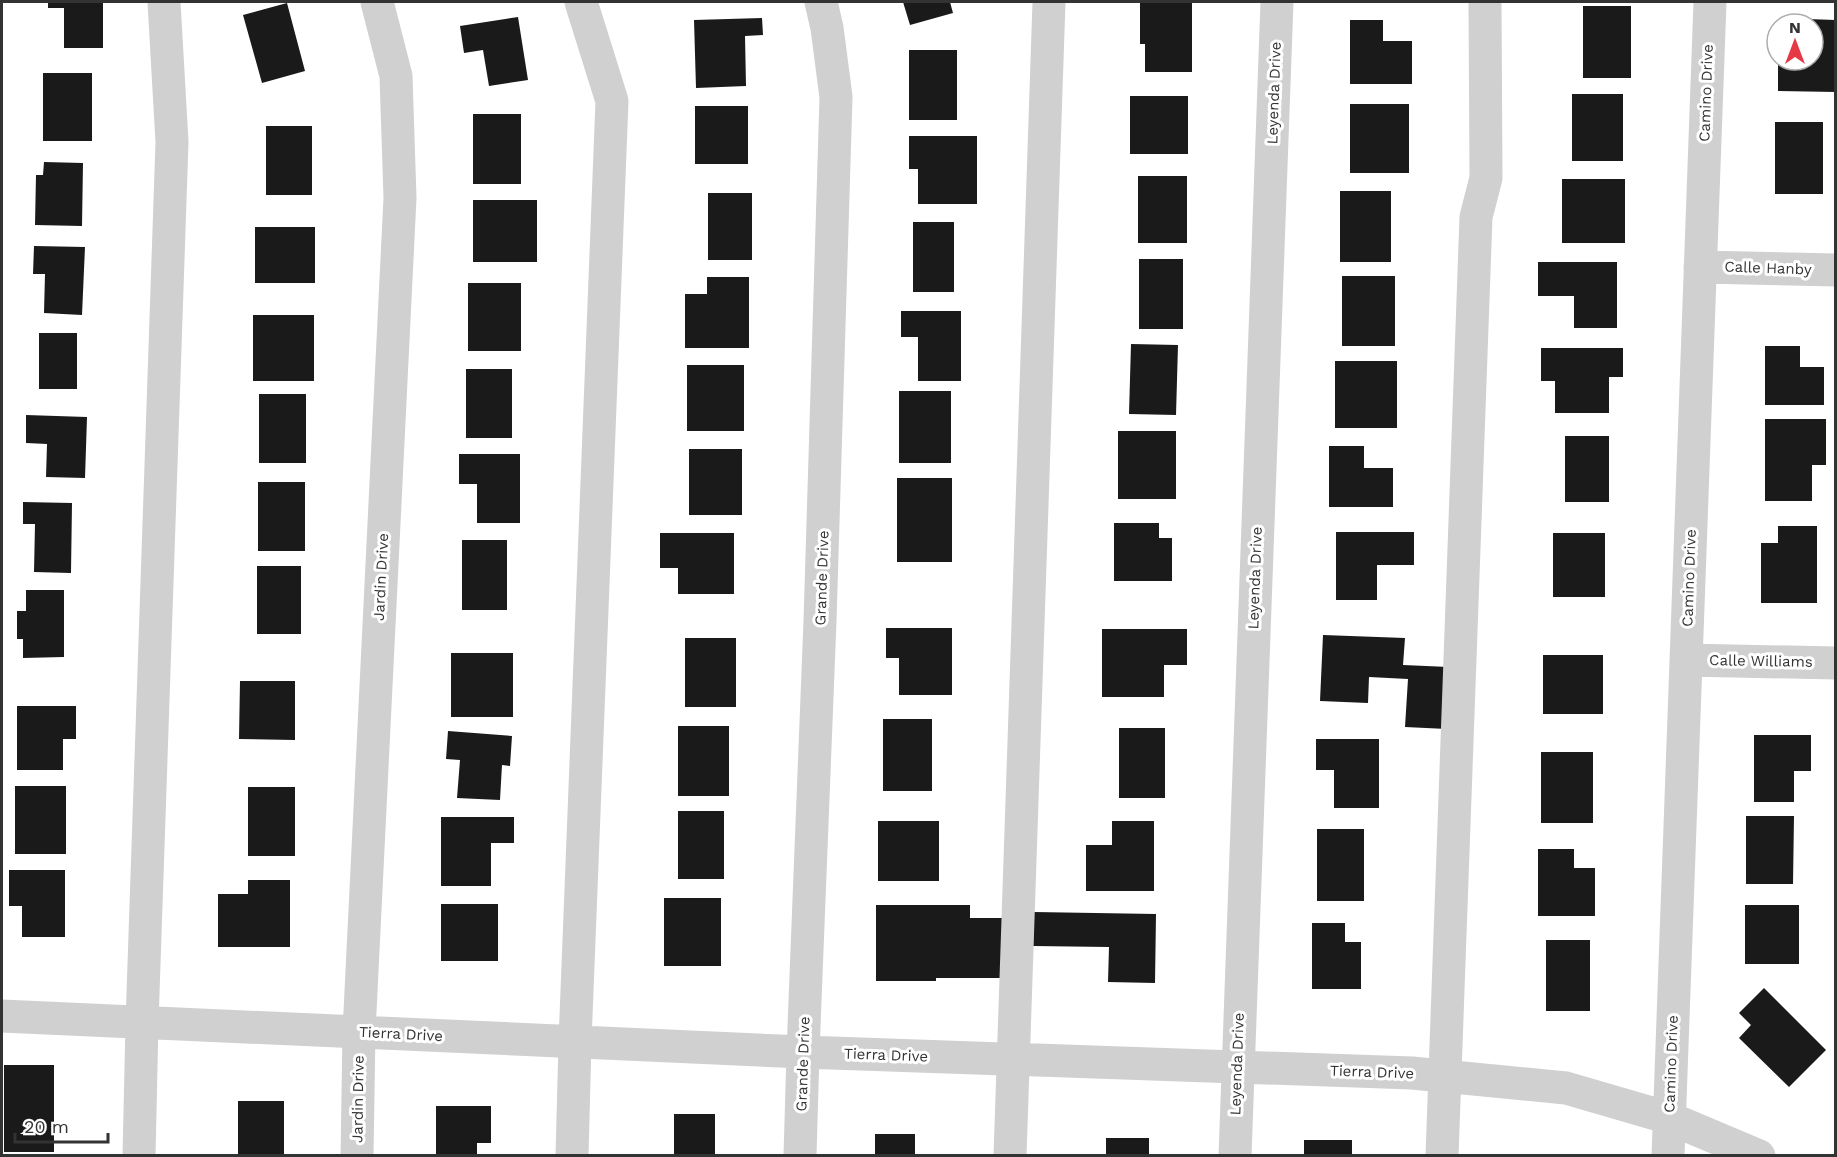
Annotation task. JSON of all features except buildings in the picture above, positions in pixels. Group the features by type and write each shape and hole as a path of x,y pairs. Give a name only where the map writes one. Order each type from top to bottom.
{"street":[{"path":"140,1155 142,1023 172,142 164,2"},
{"name":"Jardin Drive","path":"357,1155 359,1032 399,198 396,76 377,2"},
{"path":"573,1155 575,1042 612,101 580,2"},
{"name":"Grande Drive","path":"800,1155 821,609 836,97 827,28 821,2"},
{"path":"1010,1155 1049,2"},
{"name":"Leyenda Drive","path":"1235,1155 1277,2"},
{"path":"1442,1155 1476,217 1486,178 1485,2"},
{"name":"Camino Drive","path":"1668,1155 1710,2"},
{"name":"Calle Hanby","path":"1700,267 1836,270"},
{"name":"Calle Williams","path":"1686,660 1836,663"},
{"name":"Tierra Drive","path":"2,1016 803,1052 1412,1073 1566,1088 1669,1118 1759,1155"}]}
